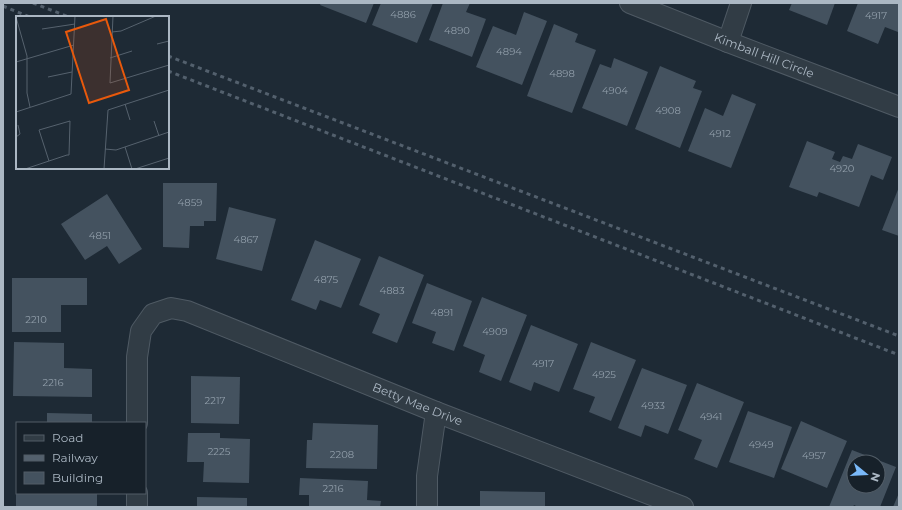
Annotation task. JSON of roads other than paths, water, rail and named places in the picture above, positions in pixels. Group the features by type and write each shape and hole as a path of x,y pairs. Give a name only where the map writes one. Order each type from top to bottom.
{"street":[{"name":"Kimball Hill Circle","path":"630,3 899,107"},
{"path":"728,42 741,3"},
{"name":"Betty Mae Drive","path":"137,422 137,357 141,331 153,314 171,308 187,311 436,412 683,507"},
{"path":"427,507 426,476 436,412"},
{"path":"137,494 137,507"}],"railway":[{"path":"33,3 66,16"},
{"path":"3,6 28,16"},
{"path":"169,56 899,336"},
{"path":"169,71 899,355"}]}
